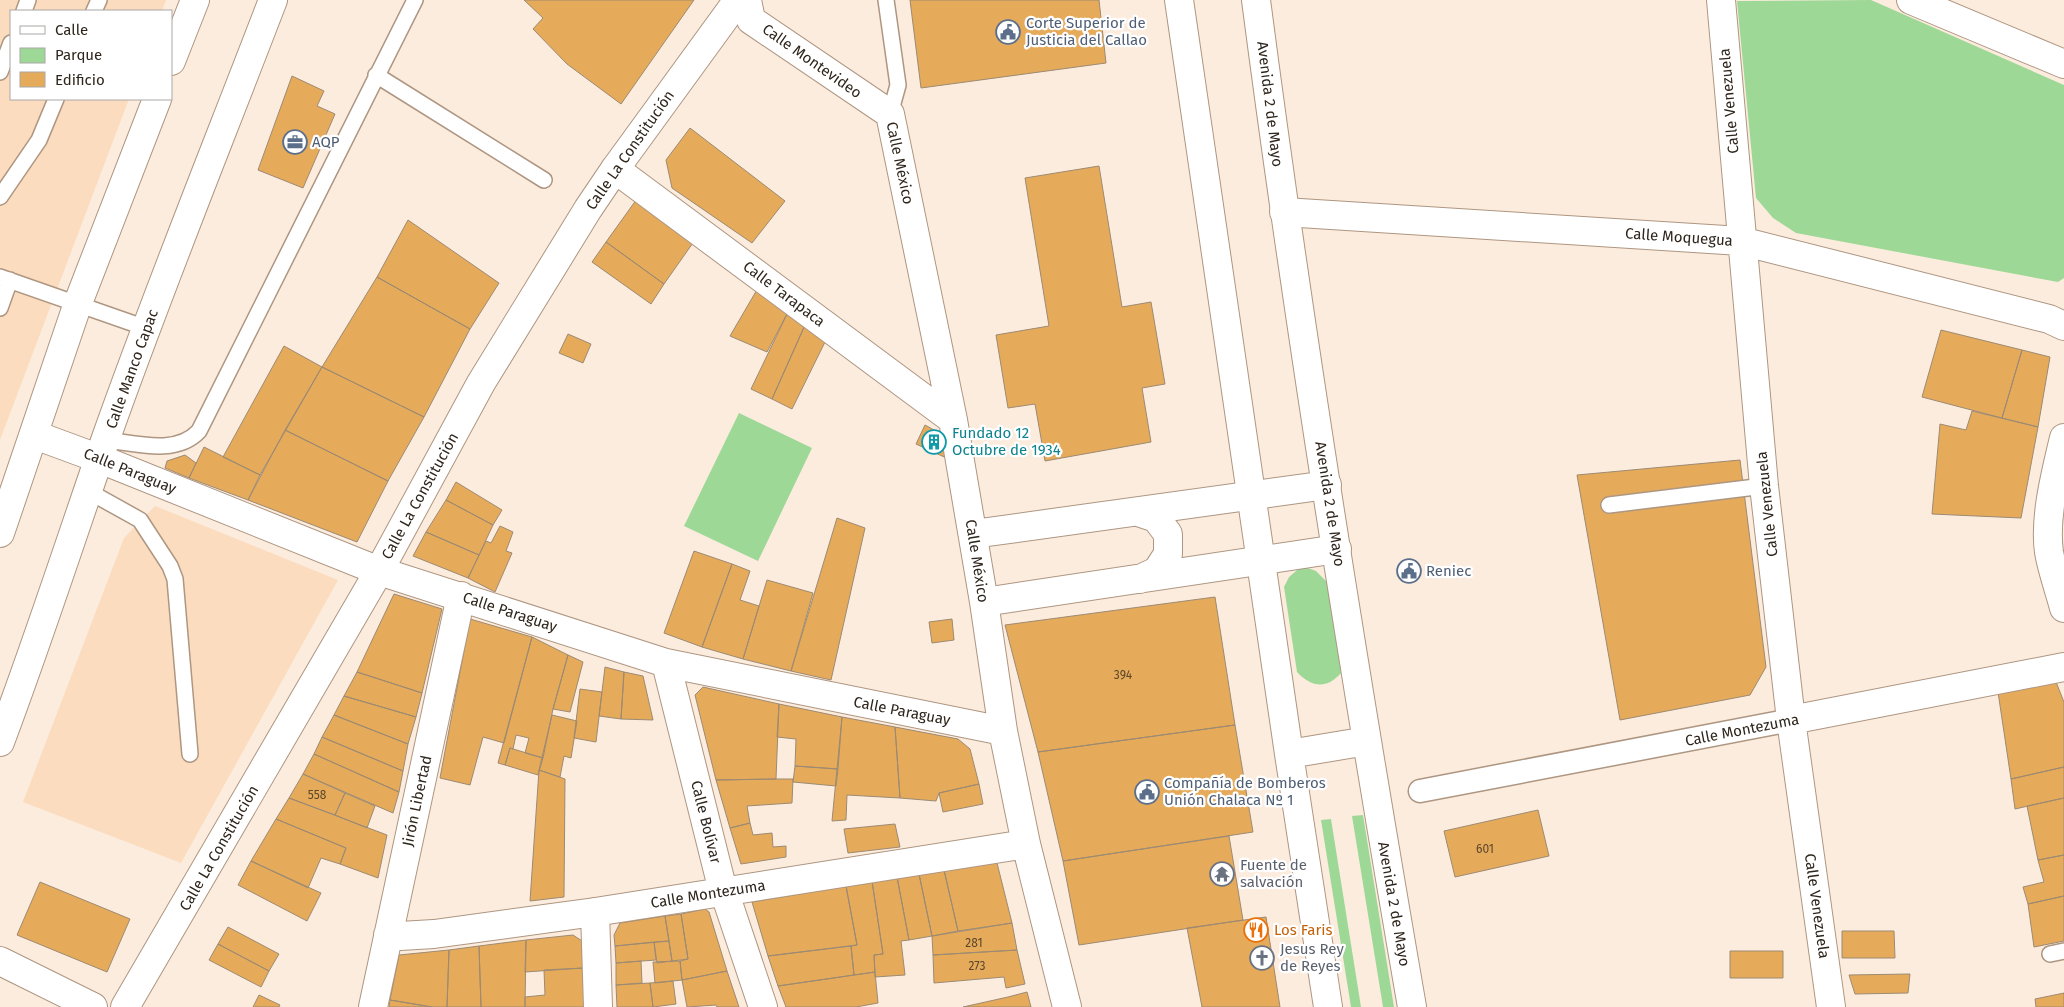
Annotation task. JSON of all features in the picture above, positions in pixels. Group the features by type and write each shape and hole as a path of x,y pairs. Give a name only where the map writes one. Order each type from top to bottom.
{"street":[{"path":"172,58 195,0"},
{"name":"Calle Manco Capac","path":"0,742 31,660 88,490 146,328 273,0"},
{"name":"Calle La Constitución","path":"125,1007 379,571 481,383 614,169 738,0"},
{"name":"Calle Montevideo","path":"747,0 751,20 890,114"},
{"path":"1179,0 1289,754 1328,1007"},
{"name":"Avenida 2 de Mayo","path":"1256,0 1284,212 1367,741 1412,1007"},
{"name":"Calle Venezuela","path":"1721,0 1764,486 1790,720 1831,1007"},
{"path":"1923,2 2064,64"},
{"path":"0,533 78,303 157,100"},
{"name":"Calle México","path":"890,114 953,420 984,602 1003,731 1026,844 1067,1007"},
{"name":"Calle Tarapaca","path":"614,169 640,186 953,420"},
{"name":"Calle Moquegua","path":"1284,212 1741,241 2040,317 2064,326"},
{"name":"Calle Paraguay","path":"34,435 103,449 379,571 666,664 1003,731"},
{"path":"2064,438 2056,470 2048,529 2049,552 2064,608"},
{"path":"973,534 1327,485"},
{"path":"1138,512 1156,518 1168,534 1168,554 1157,571 1139,579"},
{"path":"984,602 1337,550"},
{"name":"Jirón Libertad","path":"373,1007 461,596"},
{"name":"Calle Bolívar","path":"666,664 724,891 763,1007"},
{"name":"Calle Montezuma","path":"1420,791 2064,667"},
{"path":"1289,754 1367,741"},
{"name":"Calle Montezuma","path":"388,935 434,934 595,912 1026,844"},
{"path":"595,912 598,1007"},
{"path":"0,961 94,1007"}],"lane":[{"path":"103,449 182,444 192,439 198,431 415,0"},
{"path":"886,0 898,85 890,114"},
{"path":"0,72 10,46"},
{"path":"376,75 544,180"},
{"path":"0,197 39,140 56,100"},
{"path":"0,308 5,279 146,328"},
{"path":"1609,505 1764,486"},
{"path":"88,490 140,520 170,566 175,579 190,754"}],"shaded area":[{"path":"0,0 166,0 162,10 10,10 10,100 129,100 0,440"},
{"path":"155,506 338,580 181,863 23,802 124,538"}],"green space":[{"path":"1871,0 2064,85 2064,278 2058,282 1796,233 1773,218 1756,198 1737,1"},
{"path":"739,413 812,448 758,561 684,526"},
{"path":"1302,566 1316,571 1327,582 1341,673 1325,684 1314,684 1297,672 1284,587 1289,577"},
{"path":"1363,815 1394,1007 1383,1007 1352,816"},
{"path":"1331,819 1361,1007 1351,1007 1321,820"}],"building":[{"path":"524,0 694,0 621,104 567,64 533,29 543,18"},
{"name":"Corte Superior de Justicia del Callao","path":"910,0 1099,0 1106,63 921,88"},
{"name":"AQP","path":"292,76 324,91 317,106 335,114 303,188 258,170"},
{"path":"690,128 785,201 752,243 672,188 666,160"},
{"path":"1099,166 1122,307 1151,302 1165,384 1142,388 1151,442 1045,461 1035,404 1008,408 996,335 1049,326 1025,178"},
{"path":"639,196 695,240 664,284 606,242"},
{"path":"408,220 499,283 470,329 377,277"},
{"path":"606,242 664,284 651,304 592,262"},
{"path":"377,277 470,329 424,417 322,367"},
{"path":"758,288 788,312 767,352 730,336"},
{"path":"788,312 805,325 772,399 751,389"},
{"path":"805,325 825,342 792,409 772,399"},
{"path":"1941,330 2022,350 2002,418 1922,397"},
{"path":"568,334 591,344 583,363 559,353"},
{"path":"284,346 322,367 260,475 223,457"},
{"path":"2022,350 2050,357 2038,427 2002,418"},
{"path":"322,367 424,417 388,481 285,430"},
{"path":"1972,411 2038,427 2021,518 1932,514 1940,424 1966,430"},
{"name":"Fundado 12 Octubre de 1934","path":"925,425 943,435 953,461 916,444"},
{"path":"285,430 388,481 357,542 248,500"},
{"path":"204,447 260,475 248,500 189,478"},
{"path":"185,455 196,463 189,478 165,468 167,461"},
{"path":"1740,460 1766,667 1750,695 1620,720 1577,475"},
{"path":"456,482 502,510 493,525 446,500"},
{"path":"446,500 493,525 479,555 426,532"},
{"path":"837,518 865,528 831,680 791,671"},
{"path":"500,526 513,532 506,551 512,553 495,592 468,578 486,541 491,543"},
{"path":"426,532 479,555 468,578 413,556"},
{"path":"694,551 732,564 702,647 664,633"},
{"path":"732,564 750,571 740,600 759,606 743,659 702,647"},
{"path":"767,580 813,593 791,671 743,659"},
{"path":"394,594 442,609 422,693 357,672"},
{"path":"1215,597 1235,725 1038,752 1005,625"},
{"path":"470,619 532,637 504,743 483,737 470,785 440,778"},
{"path":"952,619 954,640 932,643 929,622"},
{"path":"532,637 568,655 553,709 543,758 525,753 529,738 516,735 513,749 510,748 505,765 498,763"},
{"path":"568,655 583,662 570,712 553,709"},
{"path":"605,667 624,672 621,719 599,716"},
{"path":"357,672 422,693 416,717 344,696"},
{"path":"624,672 643,676 653,720 621,719"},
{"path":"2056,682 2064,702 2064,767 2011,779 1998,692"},
{"path":"703,687 779,704 776,779 716,780 695,695"},
{"path":"580,689 602,692 596,742 574,738"},
{"path":"344,696 416,717 408,744 334,715"},
{"path":"779,704 842,717 838,769 795,766 796,739 777,737"},
{"path":"334,715 408,744 403,771 322,737"},
{"path":"552,715 577,721 571,758 564,756 560,777 539,770"},
{"path":"842,717 895,727 900,798 847,795 846,820 832,821"},
{"name":"Compañía de Bomberos Unión Chalaca Nº 1","path":"1235,725 1253,832 1063,861 1038,752"},
{"path":"895,727 958,739 970,749 979,784 939,793 936,801 900,798"},
{"path":"322,737 403,771 399,792 314,754"},
{"path":"510,748 543,758 538,775 505,765"},
{"path":"314,754 399,792 393,813 303,774"},
{"path":"795,766 838,769 836,786 793,782"},
{"path":"2064,767 2064,798 2015,809 2011,779"},
{"path":"539,770 565,779 564,897 530,901"},
{"path":"303,774 345,793 335,815 289,798"},
{"path":"793,779 792,803 747,806 750,823 730,828 716,780"},
{"path":"979,784 983,804 943,812 939,793"},
{"path":"345,793 375,806 367,828 335,815"},
{"path":"289,798 387,835 378,878 340,864 346,848 276,819"},
{"path":"2064,798 2064,855 2038,860 2027,806"},
{"path":"1538,810 1549,856 1455,877 1444,831"},
{"path":"276,819 346,848 340,864 321,858 308,888 251,861"},
{"path":"750,823 753,835 772,833 773,847 786,846 786,857 741,864 730,828"},
{"path":"895,824 900,847 848,853 844,829"},
{"path":"1229,836 1243,920 1079,945 1063,861"},
{"path":"2064,855 2064,896 2028,904 2023,887 2044,882 2038,860"},
{"path":"251,861 321,893 307,921 238,885"},
{"path":"997,863 1012,923 958,931 944,870"},
{"path":"944,870 958,931 932,936 919,874"},
{"path":"919,874 932,936 909,940 897,877"},
{"path":"897,877 909,940 901,941 905,975 875,977 874,955 883,954 872,881"},
{"path":"872,881 883,954 874,955 875,972 854,975 851,946 857,945 846,886"},
{"path":"40,882 130,919 107,972 17,935"},
{"path":"846,886 857,945 768,956 752,902"},
{"path":"2064,896 2064,941 2034,947 2028,904"},
{"path":"705,909 709,912 727,971 682,980 680,961 688,959 681,914"},
{"path":"681,914 688,959 672,961 665,916"},
{"path":"665,916 669,941 615,946 614,935 620,923"},
{"path":"1266,917 1280,1007 1202,1007 1187,928"},
{"path":"1012,923 1017,950 933,955 932,936"},
{"path":"228,927 279,954 269,971 218,944"},
{"path":"1842,931 1894,931 1895,958 1842,958"},
{"path":"573,935 582,941 583,968 525,972 526,940"},
{"path":"526,940 525,1007 481,1007 479,946"},
{"path":"669,941 672,961 657,963 654,942"},
{"path":"654,942 656,960 616,963 615,946"},
{"path":"218,944 269,971 261,987 209,960"},
{"path":"479,946 481,1007 447,1007 449,950"},
{"path":"851,946 854,975 778,986 768,956"},
{"path":"449,950 447,1007 432,1007 390,1000 399,955"},
{"path":"1017,950 1025,984 1006,988 1004,977 934,983 933,955"},
{"path":"1730,951 1783,951 1783,978 1730,978"},
{"path":"641,961 642,983 616,985 616,963"},
{"path":"680,961 682,980 655,983 653,962"},
{"path":"583,968 584,1007 525,1007 525,997 545,995 544,970"},
{"path":"727,971 739,1007 717,1007 716,1005 687,1007 682,980"},
{"path":"875,972 878,1003 856,1007 786,1007 778,986"},
{"path":"1910,974 1908,993 1855,994 1849,975"},
{"path":"673,981 676,1004 653,1007 650,983"},
{"path":"650,983 653,1007 617,1007 616,985"},
{"path":"1027,992 1031,1007 963,1007 1008,997"},
{"path":"2064,993 2064,1007 2036,1007 2035,999"},
{"path":"259,995 280,1005 279,1007 253,1007"},
{"path":"390,1000 432,1007 389,1007"}],"place":[{"name":"Corte Superior de Justicia del Callao","path":"1008,32"},
{"name":"AQP","path":"295,142"},
{"name":"Fundado 12 Octubre de 1934","path":"934,442"},
{"name":"Reniec","path":"1409,571"},
{"name":"Compañía de Bomberos Unión Chalaca Nº 1","path":"1147,792"},
{"name":"Fuente de salvación","path":"1222,874"},
{"name":"Los Faris","path":"1256,930"},
{"name":"Jesus Rey de Reyes","path":"1262,958"}]}
